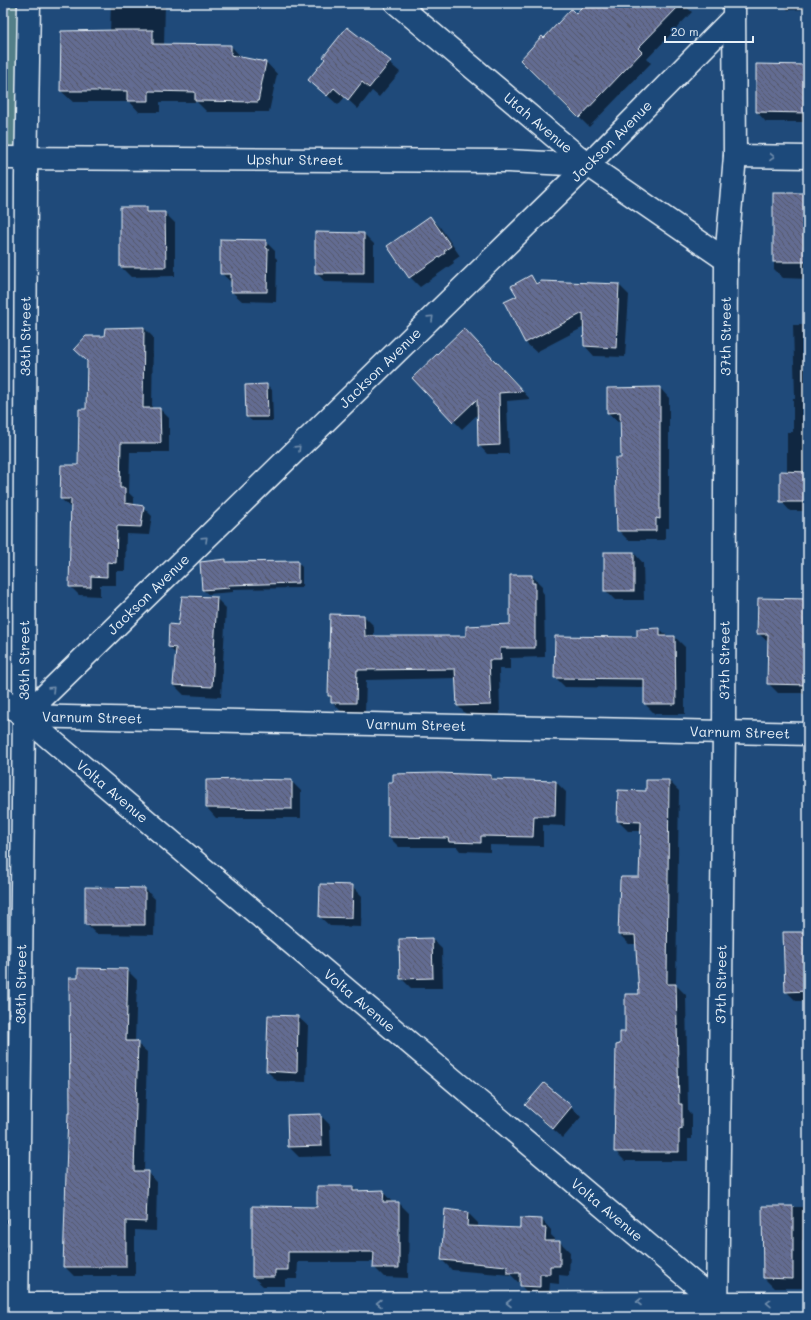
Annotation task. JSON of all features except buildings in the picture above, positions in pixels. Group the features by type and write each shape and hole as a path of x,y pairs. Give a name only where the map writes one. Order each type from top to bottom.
{"street":[{"name":"38th Street","path":"17,1310 24,716 26,158 29,3"},
{"name":"Utah Avenue","path":"396,3 588,165 726,260"},
{"name":"Jackson Avenue","path":"24,716 588,165 734,10"},
{"name":"37th Street","path":"716,1310 724,734 726,260 735,156 734,10"},
{"path":"735,156 808,157"},
{"name":"Upshur Street","path":"3,158 508,162 588,165"},
{"name":"Volta Avenue","path":"3,698 716,1310"},
{"name":"Varnum Street","path":"24,716 724,734 808,734"},
{"path":"17,1310 716,1310 808,1303"}],"green space":[{"path":"3,3 29,3 26,158 3,158"}]}
